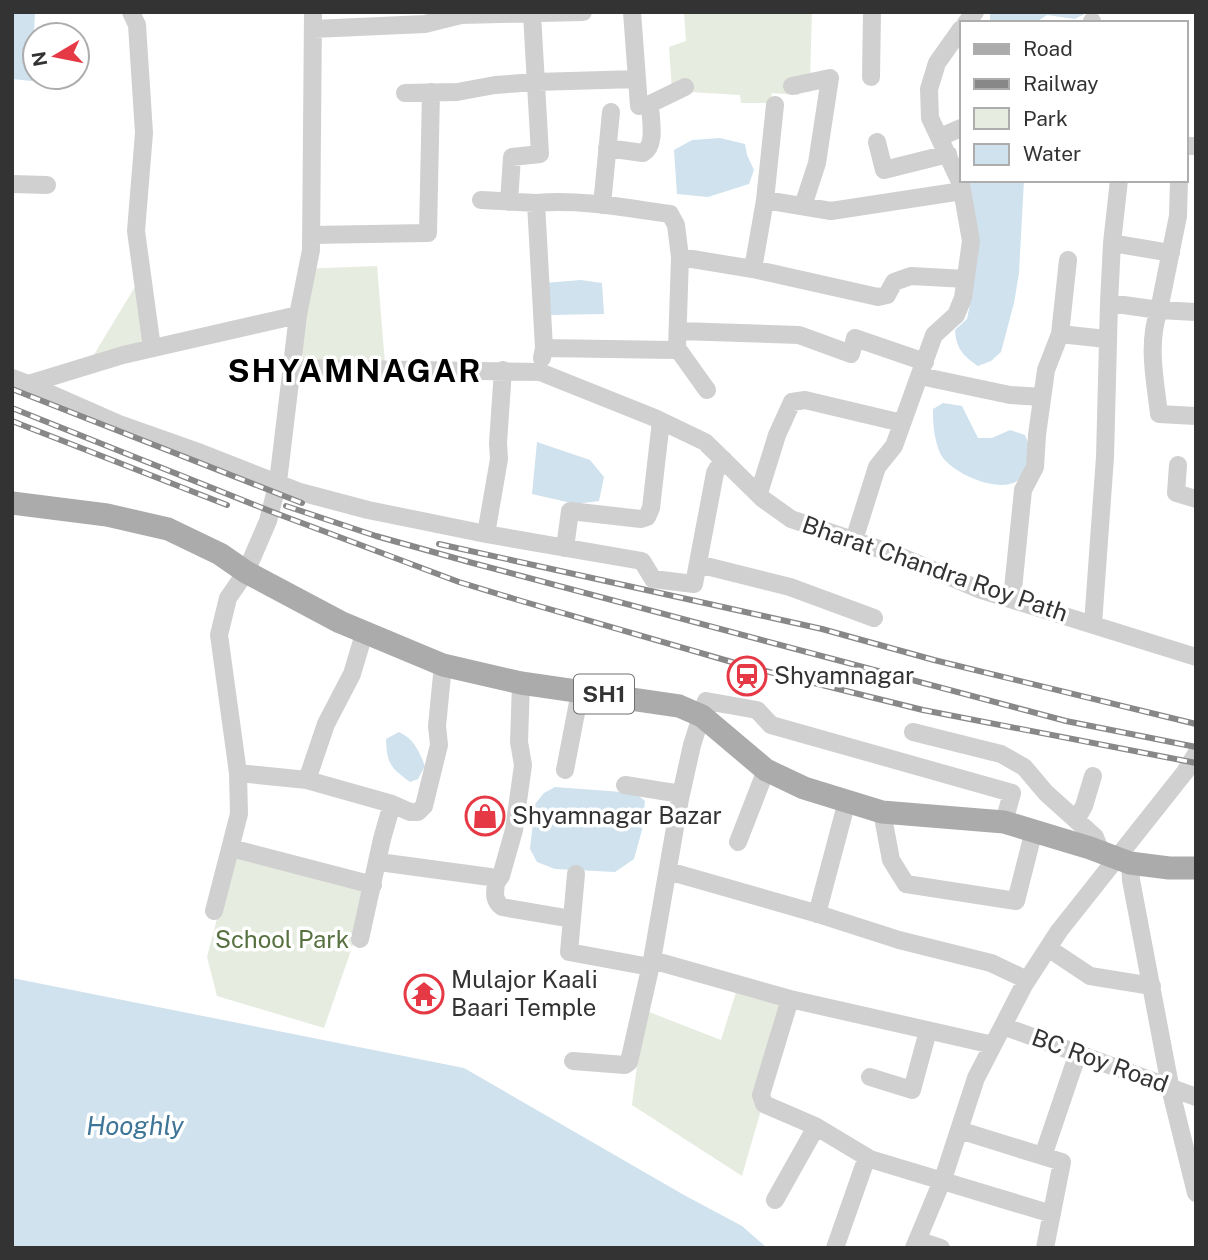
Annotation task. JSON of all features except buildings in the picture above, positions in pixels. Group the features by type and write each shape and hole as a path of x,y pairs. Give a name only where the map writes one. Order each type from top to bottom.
{"main road":[{"name":"SH1","path":"12,503 107,515 168,529 209,548 246,572 365,634 443,665 521,683 679,706 702,716 766,770 804,788 883,812 1004,822 1116,858 1169,868 1196,868"}],"street":[{"path":"131,12 137,25 144,133 136,230 152,348"},
{"path":"214,911 239,814 238,773 219,635 228,598 246,572 268,521 278,482 298,315 311,250 313,20 425,24 461,14 583,12"},
{"path":"632,12 639,106 650,104 685,87"},
{"path":"871,77 872,12"},
{"path":"509,202 512,157 540,154 532,14"},
{"path":"854,540 877,467 894,446 934,335 956,315 963,298 971,241 962,191 930,118 929,89 937,63 960,30"},
{"path":"792,86 830,78 817,163 803,206"},
{"path":"405,93 457,92 536,82 637,79"},
{"path":"311,235 428,233 431,92"},
{"path":"607,148 643,153 648,150 651,144 650,104"},
{"path":"753,269 765,200 775,106"},
{"path":"603,205 611,112"},
{"path":"940,137 960,128"},
{"path":"877,142 884,170 948,154"},
{"path":"1093,624 1104,470 1106,339 1119,182"},
{"path":"1179,182 1178,216 1154,324 1152,348 1159,414 1196,416"},
{"path":"12,184 47,184"},
{"path":"765,200 831,211 962,191"},
{"path":"481,200 536,203 562,201 603,205 670,214 676,225 680,257 677,339 671,351 544,348"},
{"path":"536,203 544,348 540,372"},
{"path":"1178,216 1196,222"},
{"path":"1112,243 1171,253"},
{"path":"680,257 753,269 878,298 887,295 894,282 911,276 966,279"},
{"path":"1012,599 1023,490 1035,467 1046,370 1060,334 1068,260"},
{"path":"1109,303 1196,312"},
{"path":"20,381 298,315"},
{"path":"1060,334 1106,339"},
{"path":"677,339 799,335 851,354 855,338 922,369 1010,395 1042,397"},
{"path":"677,339 707,390"},
{"name":"Bharat Chandra Roy Path","path":"292,368 540,372 705,442 759,494 791,519 854,540 981,590 1196,657"},
{"path":"486,534 499,459 503,370"},
{"path":"20,381 119,424 300,492 368,510 486,534 642,561 653,579 694,584 715,473 723,459"},
{"path":"759,494 792,402 805,400 902,423"},
{"path":"565,548 570,511 641,519 647,517 651,508 660,421"},
{"path":"1178,465 1176,493 1196,499"},
{"path":"698,564 790,587 874,618"},
{"path":"307,780 326,724 352,674 365,634"},
{"path":"238,773 307,780 392,804 410,812 418,812 424,806 439,745 437,726 443,665"},
{"path":"521,683 519,742 523,765 514,830 501,876 496,883 495,897 502,907 572,919"},
{"path":"565,770 580,692"},
{"path":"573,1061 628,1065 651,963 681,794 706,701 757,710 771,725 1012,793 1004,822"},
{"path":"913,732 1000,754 1024,767 1046,793 1116,858 1131,880 1170,1087 1196,1193"},
{"path":"941,1248 915,1244 942,1182 976,1078 993,1045 1027,980 1048,948 1185,772 1196,754"},
{"path":"738,842 766,770"},
{"path":"1076,820 1084,806 1093,776"},
{"path":"625,785 681,794"},
{"path":"817,914 847,801"},
{"path":"360,939 392,804"},
{"path":"883,812 891,859 906,884 1016,901 1034,830"},
{"path":"231,848 373,885"},
{"path":"379,862 489,877 496,883"},
{"path":"668,872 899,940 991,963 1027,980"},
{"path":"576,874 569,952 651,963 790,999 993,1045"},
{"path":"1048,948 1090,976 1152,986"},
{"path":"790,999 761,1094 764,1104 817,1127 867,1157 1052,1214"},
{"name":"BC Roy Road","path":"1003,1026 1196,1097"},
{"path":"870,1077 912,1090 928,1031"},
{"path":"1043,1156 1077,1053"},
{"path":"775,1200 817,1127"},
{"path":"959,1130 1062,1162 1045,1248"},
{"path":"835,1248 867,1157"}],"green space":[{"path":"684,12 812,12 810,80 800,85 799,95 772,93 770,103 741,103 740,95 672,91 669,47 686,41"},
{"path":"377,266 386,376 303,379 301,269"},
{"path":"144,272 160,343 90,361"},
{"name":"School Park","path":"234,854 367,889 356,936 324,1028 217,996 207,957"},
{"path":"737,989 782,1004 754,1102 761,1110 742,1176 632,1105 644,1010 721,1040"}],"water":[{"path":"12,12 35,12 35,21 21,21 21,80 12,79"},
{"path":"990,12 1088,12 1075,19 1047,15 1038,21 990,20"},
{"path":"720,138 745,144 754,170 749,184 708,197 677,194 674,150 692,140"},
{"path":"964,182 1024,182 1019,273 1014,303 1001,352 991,361 978,366 961,351 955,330 967,319 971,299"},
{"path":"581,280 602,283 604,314 548,315 544,283"},
{"path":"943,403 962,406 978,438 992,438 1010,430 1025,435 1029,445 1027,474 1004,485 983,482 952,467 940,453 934,431 933,409"},
{"path":"537,442 590,460 604,477 599,501 576,504 532,494"},
{"path":"399,732 412,742 425,766 418,779 410,782 394,768 387,754 386,739"},
{"path":"555,787 635,793 645,801 642,830 634,859 615,872 555,869 537,862 530,849 535,804 544,793"},
{"name":"Hooghly","path":"12,978 464,1068 742,1226 767,1248 12,1248"}],"railway":[{"path":"12,389 302,503"},
{"path":"12,408 270,511 459,582 518,600 749,667 923,710 1196,763"},
{"path":"12,421 227,505"},
{"path":"286,506 376,536 469,562 1066,721 1196,747"},
{"path":"439,544 822,629 934,660 1196,724"}],"place":[{"name":"Shyamnagar","path":"747,676"},
{"name":"Shyamnagar Bazar","path":"485,816"},
{"name":"Mulajor Kaali Baari Temple","path":"424,994"}],"district":[{"name":"SHYAMNAGAR","path":"355,371"}]}
